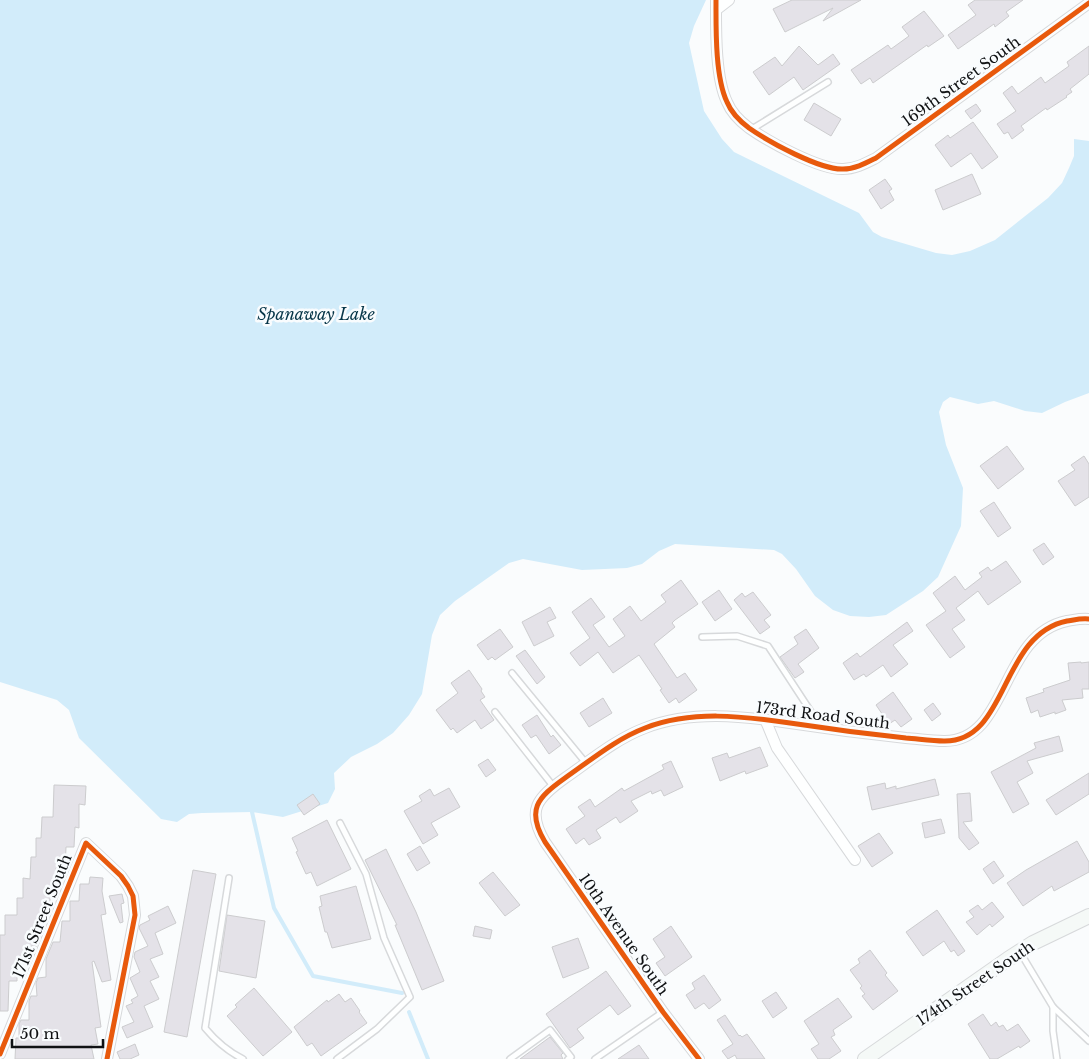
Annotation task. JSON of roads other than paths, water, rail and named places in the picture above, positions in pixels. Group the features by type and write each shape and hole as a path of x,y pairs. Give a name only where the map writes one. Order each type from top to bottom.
{"street":[{"path":"729,0 716,5 715,29 723,94 735,114 752,129"},
{"name":"169th Street South","path":"752,129 801,156 826,167 844,169 864,164 876,158 1089,3"},
{"name":"173rd Road South","path":"535,819 538,805 553,786 625,738 645,728 694,716 738,717 945,742 966,737 987,720 1014,667 1031,641 1045,630 1059,623 1082,618 1089,619"},
{"path":"764,720 777,748 855,860"},
{"name":"10th Avenue South","path":"535,819 545,842 663,1012 699,1059"},
{"name":"171st Street South","path":"0,1054 86,843 121,876 134,896 135,915 107,1059"},
{"name":"174th Street South","path":"865,1059 1020,952 1089,916"}],"lane":[{"path":"752,129 828,82"},
{"path":"702,637 738,636 768,646 821,727"},
{"path":"512,674 586,764"},
{"path":"495,712 553,786"},
{"path":"337,1059 377,1029 410,996 384,938 366,874 340,823"},
{"path":"229,878 205,1028 212,1036 243,1059"},
{"path":"1020,952 1053,1007 1089,1041"},
{"path":"1053,1007 1053,1031 1058,1059"},
{"path":"595,1059 663,1012"},
{"path":"510,1059 550,1030 571,1057 568,1059"}],"water":[{"name":"Spanaway Lake","path":"0,0 706,0 694,26 689,43 704,111 722,139 734,152 859,213 873,232 882,237 936,253 952,255 970,251 995,240 1048,198 1062,183 1074,156 1074,139 1089,141 1089,393 1042,413 1025,411 994,401 978,404 950,397 943,402 939,412 946,445 963,488 961,526 938,577 923,591 886,615 869,617 850,616 833,610 815,596 796,569 782,554 774,550 675,544 659,551 642,564 627,568 582,570 523,559 509,563 455,601 440,615 432,635 422,694 409,715 393,733 377,744 351,757 334,773 335,789 328,803 283,817 252,812 189,814 177,822 161,819 79,738 69,710 57,700 0,682"}],"waterway":[{"path":"252,812 274,908 313,976 402,993"},
{"path":"409,1012 428,1059"}]}
